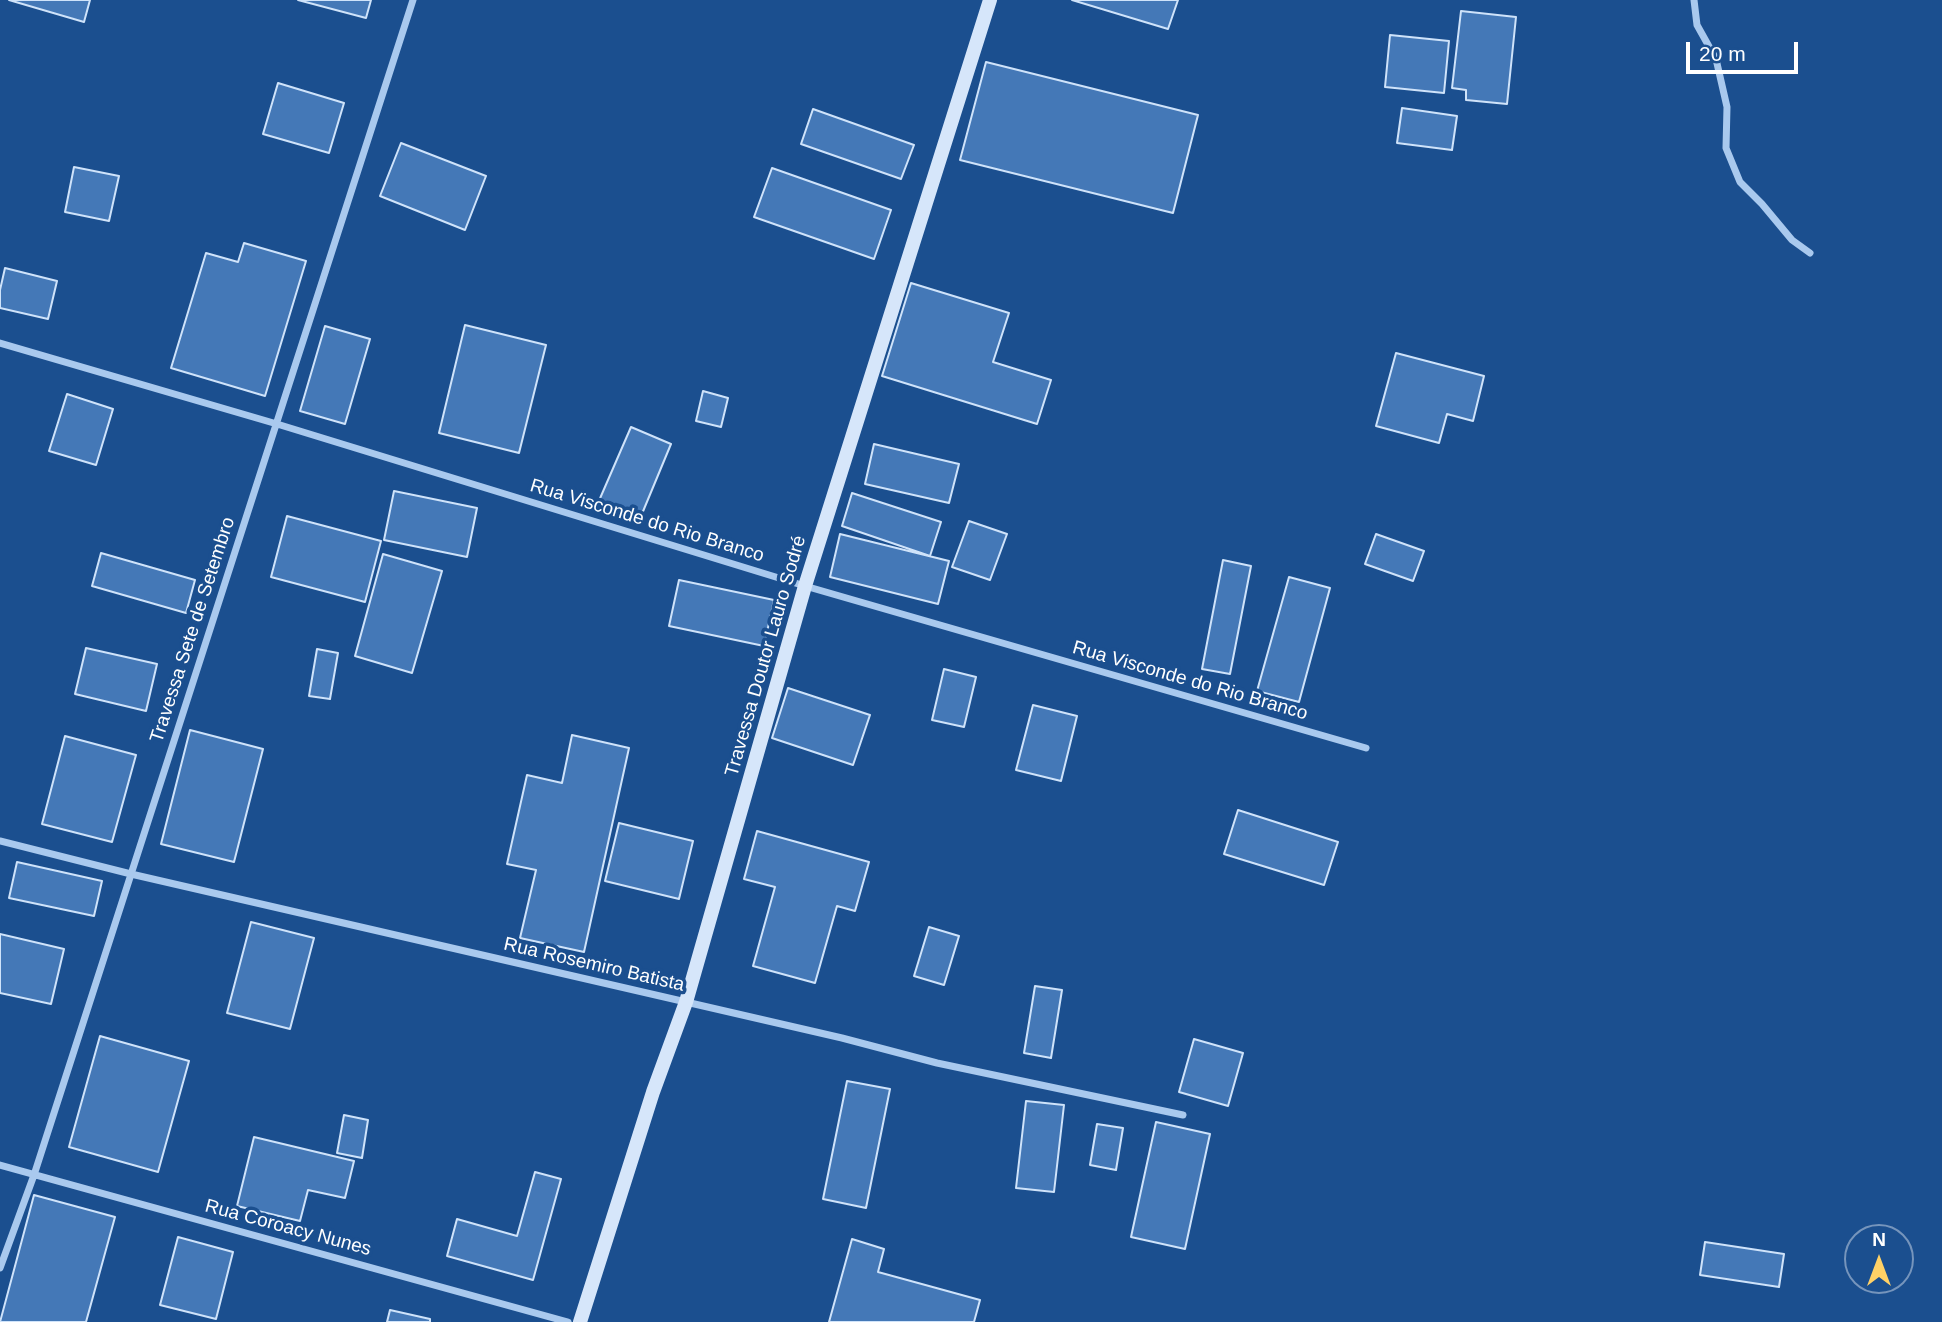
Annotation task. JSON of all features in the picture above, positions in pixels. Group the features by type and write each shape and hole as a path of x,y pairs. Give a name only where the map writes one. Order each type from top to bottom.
{"street":[{"name":"Travessa Sete de Setembro","path":"0,1268 34,1175 412,0"},
{"name":"Travessa Doutor Lauro Sodré","path":"580,1322 653,1092 686,1002 805,586 990,0"},
{"path":"1695,0 1697,25 1716,59 1727,107 1726,148 1740,182 1792,240 1810,253"},
{"name":"Rua Visconde do Rio Branco","path":"0,343 277,424 805,586 1366,748"},
{"name":"Rua Rosemiro Batista","path":"0,841 937,1063 1183,1115"},
{"name":"Rua Coroacy Nunes","path":"0,1165 568,1322"}],"building":[{"path":"9,0 90,0 84,22"},
{"path":"298,0 371,0 366,18"},
{"path":"1072,0 1178,0 1168,29"},
{"path":"1461,11 1516,17 1507,104 1466,100 1466,90 1452,88"},
{"path":"1390,35 1449,41 1444,93 1385,87"},
{"path":"986,62 1198,115 1173,213 960,160"},
{"path":"278,83 344,103 329,153 263,134"},
{"path":"1402,108 1457,116 1452,150 1397,143"},
{"path":"813,109 914,145 901,179 801,144"},
{"path":"401,143 486,176 465,230 380,196"},
{"path":"74,167 119,176 109,221 65,212"},
{"path":"772,168 891,210 874,259 754,217"},
{"path":"244,243 306,261 265,396 171,368 206,253 238,262"},
{"path":"5,268 57,281 48,319 0,308 0,290"},
{"path":"911,283 1009,313 993,362 1051,380 1037,424 882,376"},
{"path":"465,325 546,345 519,453 439,433"},
{"path":"325,326 370,339 345,424 300,411"},
{"path":"1396,353 1484,376 1473,421 1447,414 1439,443 1376,426"},
{"path":"703,391 728,398 721,427 696,421"},
{"path":"67,394 113,409 96,465 49,451"},
{"path":"631,427 671,444 639,521 598,503"},
{"path":"874,444 959,464 949,503 865,484"},
{"path":"394,491 477,508 467,557 384,540"},
{"path":"852,493 941,522 930,556 842,526"},
{"path":"287,516 381,541 365,602 271,577"},
{"path":"969,521 1007,534 990,580 952,567"},
{"path":"840,534 949,561 938,604 830,577"},
{"path":"1376,534 1424,551 1413,581 1365,564"},
{"path":"101,553 195,580 186,613 92,586"},
{"path":"383,554 442,571 412,673 355,656"},
{"path":"1223,560 1251,566 1230,674 1202,669"},
{"path":"1289,577 1330,588 1299,702 1257,691"},
{"path":"679,580 774,600 764,646 669,626"},
{"path":"86,648 157,664 146,711 75,694"},
{"path":"317,649 338,653 330,699 309,696"},
{"path":"944,669 976,677 964,727 932,720"},
{"path":"788,688 870,715 853,765 772,738"},
{"path":"1033,705 1077,716 1061,781 1016,770"},
{"path":"190,730 263,749 234,862 161,844"},
{"path":"572,735 629,748 584,952 520,938 536,870 507,864 527,775 562,783"},
{"path":"65,736 136,755 112,842 42,824"},
{"path":"1238,810 1338,842 1324,885 1224,854"},
{"path":"619,823 693,841 679,899 605,881"},
{"path":"757,831 869,862 855,911 837,906 815,983 753,966 775,887 744,879"},
{"path":"17,862 102,881 94,916 9,898"},
{"path":"251,922 314,938 290,1029 227,1013"},
{"path":"929,927 959,936 944,985 914,976"},
{"path":"0,934 64,949 51,1004 0,993"},
{"path":"1035,986 1062,990 1051,1058 1024,1053"},
{"path":"100,1036 189,1061 158,1172 69,1147"},
{"path":"1194,1039 1243,1053 1228,1106 1179,1092"},
{"path":"847,1081 890,1089 866,1208 823,1199"},
{"path":"1026,1101 1064,1105 1054,1192 1016,1188"},
{"path":"344,1115 368,1120 362,1158 337,1153"},
{"path":"1156,1122 1210,1134 1185,1249 1131,1237"},
{"path":"1097,1124 1123,1128 1116,1170 1090,1165"},
{"path":"254,1137 354,1161 345,1198 308,1190 300,1221 237,1206"},
{"path":"535,1172 561,1179 533,1280 447,1256 457,1219 517,1236"},
{"path":"34,1195 115,1217 86,1322 0,1322"},
{"path":"178,1237 233,1252 216,1319 160,1305"},
{"path":"852,1239 884,1249 878,1272 980,1300 974,1322 829,1322"},
{"path":"1705,1242 1784,1254 1779,1287 1700,1275"},
{"path":"390,1310 430,1319 430,1322 387,1322"}]}
